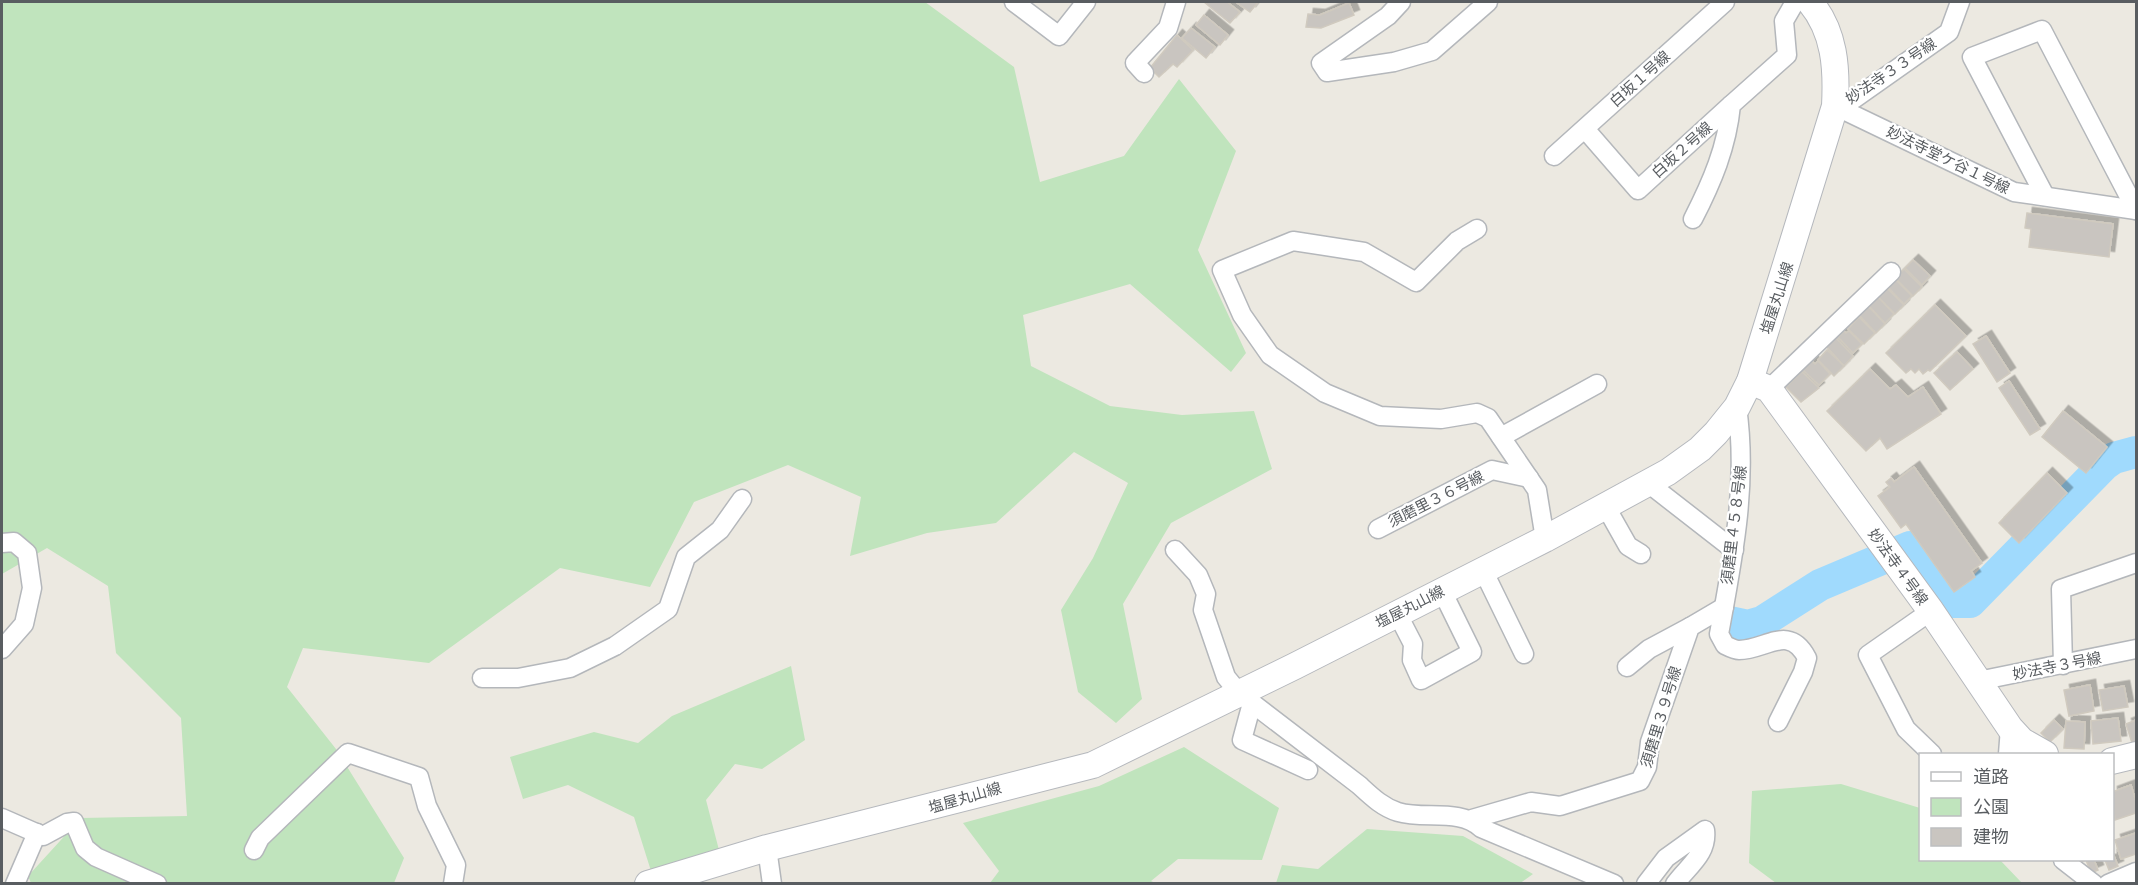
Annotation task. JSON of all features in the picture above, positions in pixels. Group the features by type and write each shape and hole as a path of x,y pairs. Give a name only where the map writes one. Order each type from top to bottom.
{"street":[{"path":"1014,2 1059,36 1086,2"},
{"path":"1144,73 1135,63 1168,28 1176,2"},
{"path":"1401,2 1388,16 1321,63 1327,72 1394,62 1432,51 1488,2"},
{"name":"白坂１号線","path":"1554,156 1725,2"},
{"path":"1693,219 1713,178 1728,135 1731,105 1787,55 1784,21 1795,2"},
{"name":"塩屋丸山線","path":"648,884 767,848 986,794 1021,782 1077,771 1245,698 1397,613 1606,507 1700,449 1760,385 1836,106 1837,66 1824,25 1810,2"},
{"name":"妙法寺３３号線","path":"1836,106 1854,99 1948,33 1960,2"},
{"path":"2045,196 1972,57 2042,30 2136,210"},
{"name":"白坂２号線","path":"1585,129 1638,190 1731,105"},
{"name":"妙法寺堂ケ谷１号線","path":"1836,106 2014,192 2136,210"},
{"path":"1477,229 1457,241 1416,282 1364,252 1293,241 1222,270 1242,315 1270,355 1325,393 1380,416 1441,419 1477,413 1488,418 1537,490 1545,539"},
{"path":"1760,385 1891,272"},
{"path":"1501,437 1597,384"},
{"name":"妙法寺４号線","path":"1760,385 1931,611 2010,728 2022,741 2043,753"},
{"name":"須磨里４５８号線","path":"1737,407 1743,446 1742,492 1719,634 1725,645 1738,650 1779,640 1790,640 1802,648 1807,658 1803,672 1778,722"},
{"name":"須磨里３６号線","path":"1378,529 1492,470 1529,478"},
{"path":"1648,483 1734,550"},
{"path":"482,678 518,678 570,668 615,646 668,609 686,556 720,530 742,499"},
{"path":"1606,507 1628,546 1641,554"},
{"path":"2,543 14,542 27,553 32,588 24,624 2,649"},
{"path":"1175,550 1198,575 1206,594 1203,610 1226,677 1245,698 1359,785 1376,802 1398,813 1472,819 1481,828 1614,884"},
{"path":"2063,665 2061,590 2136,563"},
{"path":"1483,570 1524,654"},
{"path":"1397,613 1413,644 1412,660 1421,680 1473,652 1442,591"},
{"path":"1627,667 1649,650 1724,607"},
{"path":"1931,611 1868,655 1906,729 1931,753"},
{"name":"須磨里３９号線","path":"1472,819 1531,802 1560,806 1640,781 1647,767 1650,742 1690,627"},
{"name":"妙法寺３号線","path":"1978,681 2136,649"},
{"path":"1245,698 1242,740 1308,770"},
{"path":"2008,753 2010,728"},
{"path":"254,850 260,838 348,753 419,777 427,806 456,865 453,884"},
{"path":"2114,760 2136,755"},
{"path":"2,818 43,836 67,823 74,822 85,848 96,857 151,883"},
{"path":"1646,884 1666,858 1705,830 1706,842 1702,853 1675,884"},
{"path":"15,884 37,833"},
{"path":"767,848 772,884"},
{"path":"2064,861 2094,884"},
{"path":"2108,884 2136,872"}],"green space":[{"path":"2,2 925,2 1014,67 1040,182 1124,156 1179,79 1236,151 1198,250 1246,353 1231,372 1130,284 1023,315 1031,366 1110,406 1182,415 1254,411 1272,469 1171,523 1123,604 1142,699 1116,723 1078,692 1061,610 1093,558 1128,483 1074,452 996,523 927,533 850,556 861,497 788,465 694,502 650,587 560,568 429,663 303,648 287,687 336,749 404,858 394,883 31,883 28,876 81,818 187,816 181,718 116,653 108,586 47,548 2,574"},
{"path":"791,666 805,740 762,769 735,764 706,800 719,850 651,871 634,817 568,785 523,799 510,757 594,732 638,743 672,716"},
{"path":"1184,747 1279,808 1262,860 1178,859 1151,881 1155,883 990,883 999,871 963,823 1099,786"},
{"path":"1841,784 1919,808 1919,861 2001,861 2022,883 1776,883 1749,863 1752,791"},
{"path":"1367,829 1463,836 1533,874 1519,884 1276,883 1282,865 1318,869"}],"building":[{"path":"1204,2 1227,2 1240,12 1230,23"},
{"path":"1236,2 1258,2 1250,12"},
{"path":"1349,3 1354,15 1321,28 1306,27 1308,14 1320,15"},
{"path":"1204,15 1228,35 1220,45 1196,25"},
{"path":"1191,28 1215,47 1206,58 1182,38"},
{"path":"1177,35 1193,50 1177,67 1173,64 1159,77 1150,68"},
{"path":"2027,213 2113,224 2109,257 2029,247 2031,229 2025,228"},
{"path":"1913,260 1930,276 1922,285 1905,268"},
{"path":"1904,269 1922,287 1913,296 1895,278"},
{"path":"1895,279 1912,296 1904,304 1887,286"},
{"path":"1886,287 1904,305 1895,314 1877,296"},
{"path":"1877,296 1894,314 1885,323 1868,305"},
{"path":"1935,305 1966,336 1930,371 1923,374 1919,369 1915,373 1911,369 1906,373 1886,353"},
{"path":"1868,306 1885,324 1876,333 1859,315"},
{"path":"1859,317 1875,333 1864,344 1848,329"},
{"path":"1844,331 1846,333 1849,331 1862,344 1853,353 1838,337"},
{"path":"1986,336 2010,373 1997,382 1973,344"},
{"path":"1835,337 1853,356 1844,366 1826,346"},
{"path":"1827,350 1844,366 1834,376 1818,360"},
{"path":"1957,352 1973,369 1950,390 1934,373"},
{"path":"1812,361 1815,364 1818,361 1830,374 1819,385 1803,370"},
{"path":"1870,369 1890,389 1896,385 1908,397 1923,387 1941,414 1887,449 1880,438 1866,451 1827,411"},
{"path":"1802,372 1819,388 1801,402 1786,387"},
{"path":"2009,381 2040,429 2030,435 1999,388"},
{"path":"2063,411 2107,447 2086,473 2042,437"},
{"path":"1914,467 1982,563 1971,571 1975,577 1954,592 1906,524 1901,528 1878,496 1890,487 1886,482 1891,478 1894,482"},
{"path":"2047,473 2067,493 2019,543 1999,523"},
{"path":"2090,685 2094,711 2069,716 2064,690"},
{"path":"2124,686 2128,707 2103,711 2099,690"},
{"path":"2118,718 2121,741 2093,744 2091,721"},
{"path":"2054,720 2063,729 2050,742 2041,733"},
{"path":"2136,720 2136,744 2133,746 2126,724"},
{"path":"2066,721 2085,722 2084,749 2064,748"},
{"path":"2131,785 2136,802 2136,813 2115,820 2114,791"},
{"path":"2136,833 2136,854 2121,859 2115,840"},
{"path":"2114,856 2118,866 2109,870 2105,861 2114,861"},
{"path":"2086,861 2094,861 2098,870 2091,873"}],"waterway":[{"path":"1729,622 1748,626 1762,622 1820,585 1910,547 1944,597 1950,602 1970,602 2104,465 2114,458 2136,452"}]}
